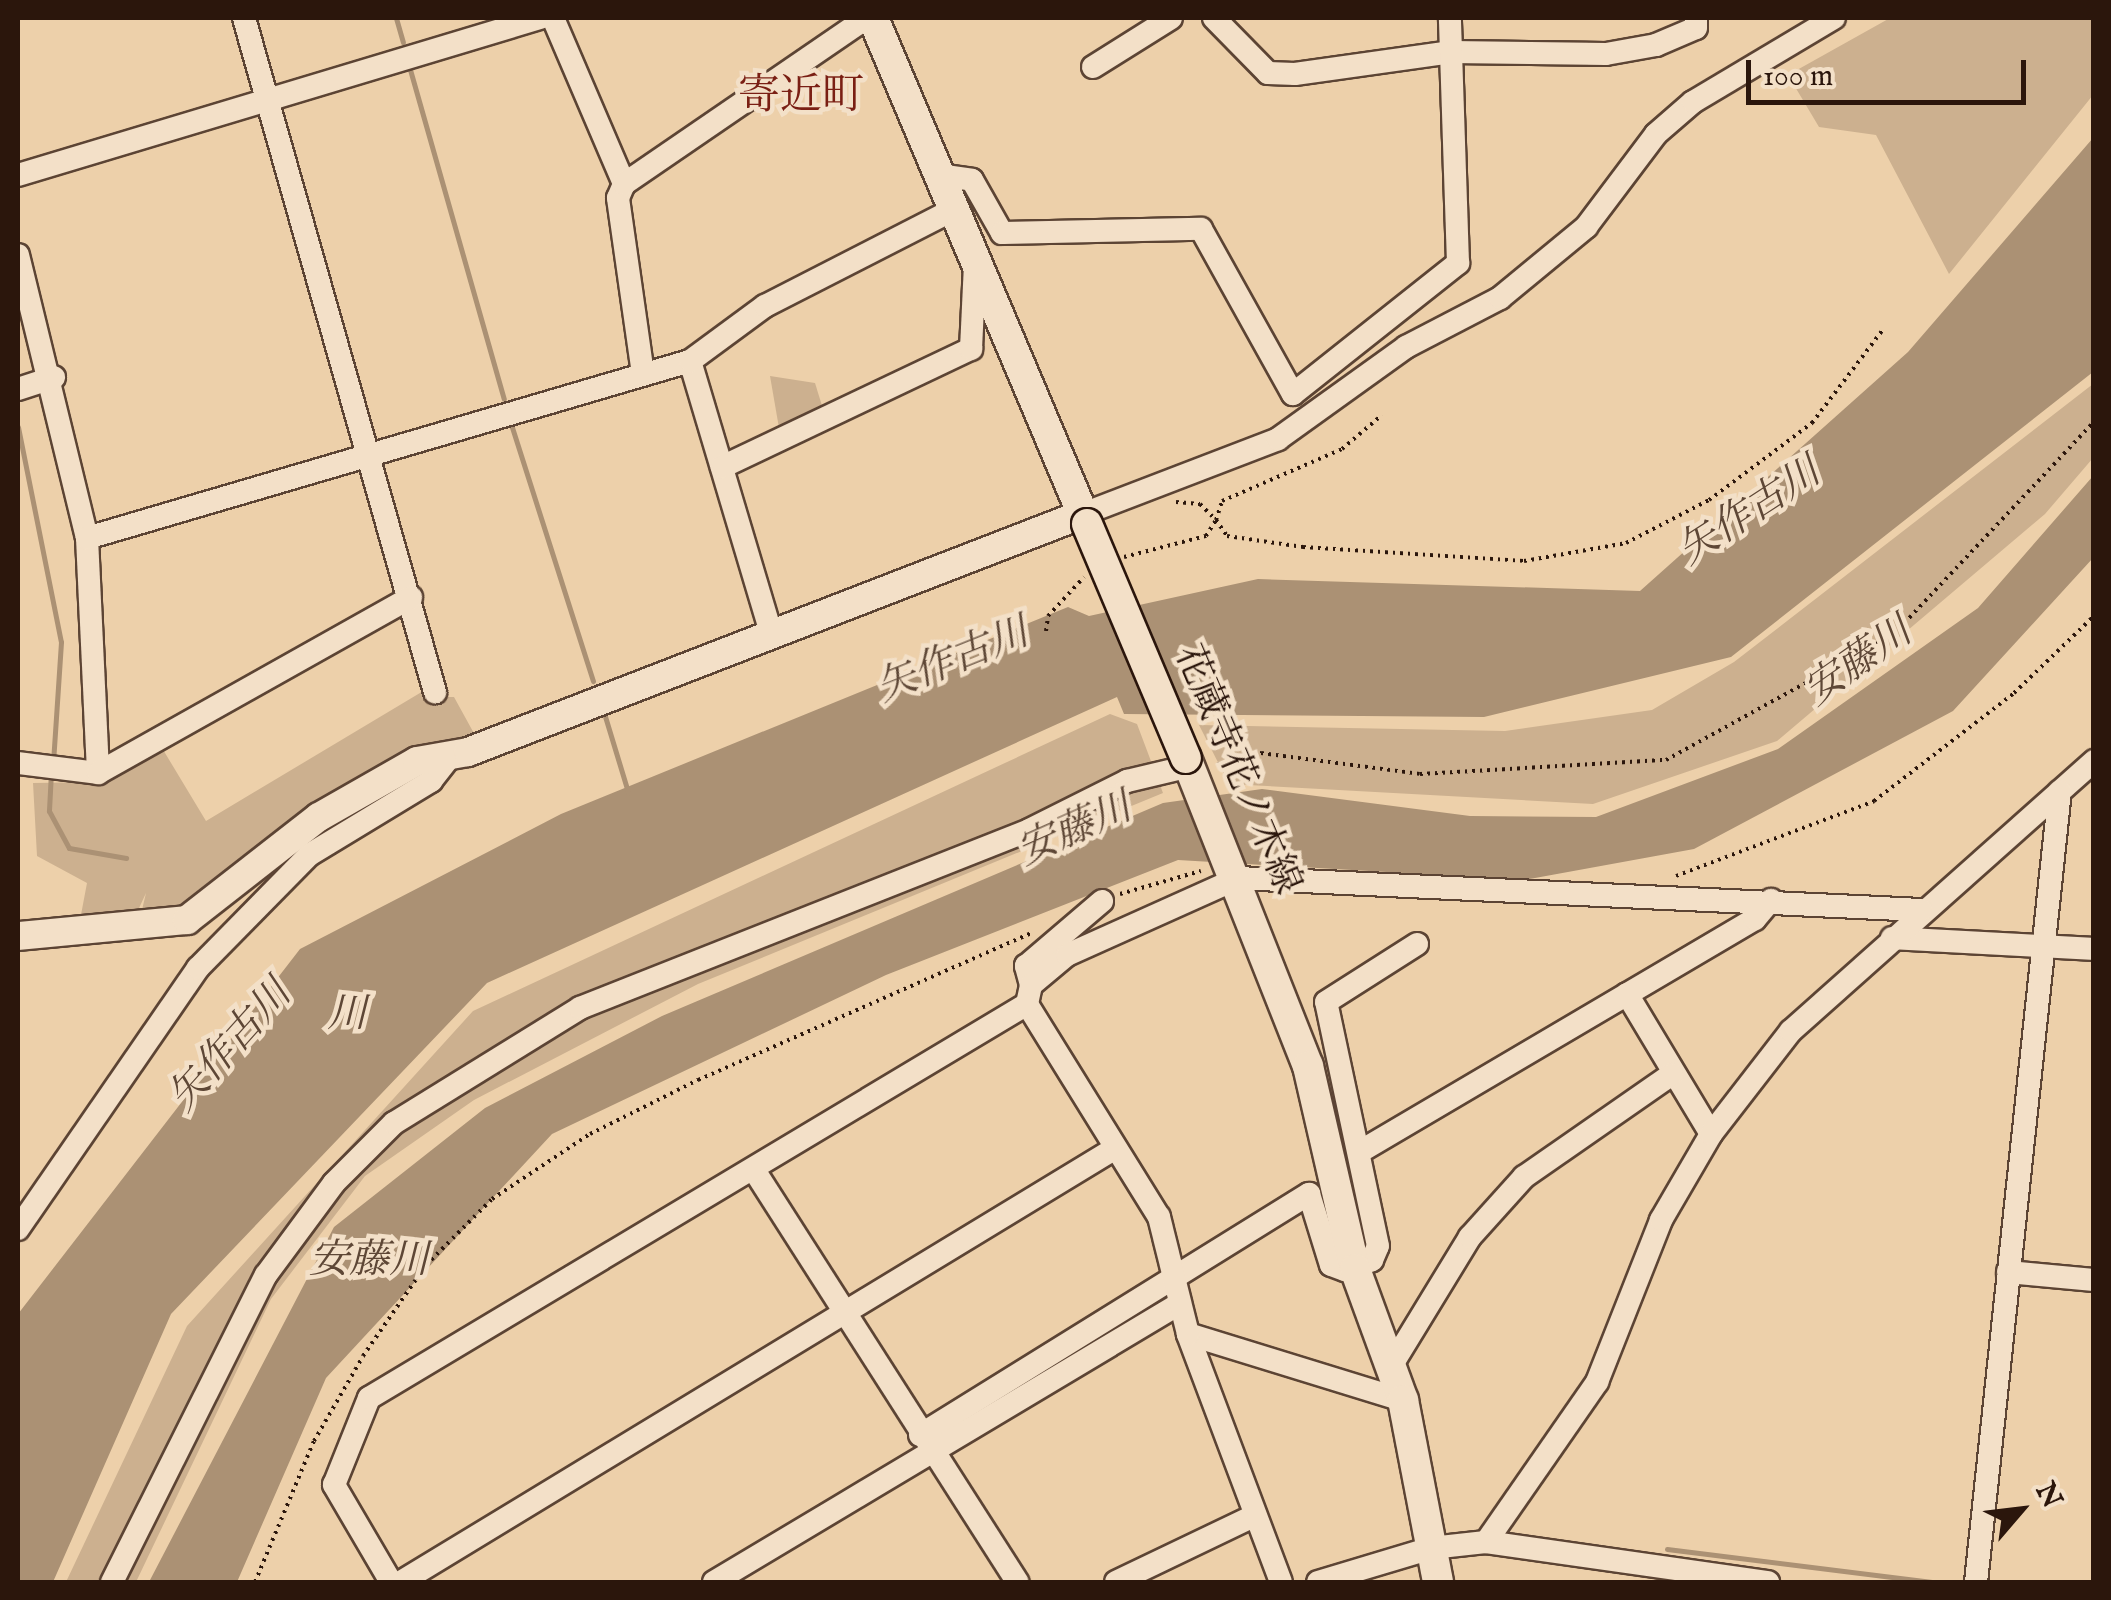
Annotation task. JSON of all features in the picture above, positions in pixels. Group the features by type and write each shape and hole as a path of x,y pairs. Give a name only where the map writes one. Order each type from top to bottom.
{"main road":[{"name":"花蔵寺花ノ木線","path":"870,18 1236,873 1308,1066 1355,1268 1403,1400 1438,1582"}],"street":[{"path":"244,18 434,692"},
{"path":"18,175 540,18"},
{"path":"553,18 624,184"},
{"path":"643,374 618,198 624,184 870,18"},
{"path":"1093,67 1171,18"},
{"path":"1214,18 1268,73 1357,70 1451,52 1606,54 1656,45 1696,28 1696,18"},
{"path":"938,174 972,180 1002,233 1201,229 1293,394 1458,264 1450,18"},
{"path":"18,936 187,920 319,817 417,761 448,759 770,632 1085,519 1278,439 1406,347 1500,298 1586,227 1656,134 1692,102 1834,18"},
{"path":"87,538 690,362 764,306 954,210"},
{"path":"18,254 54,377 87,538 98,773"},
{"path":"722,467 972,349 976,263"},
{"path":"690,362 770,632"},
{"path":"18,389 54,377"},
{"path":"18,763 98,773 410,598"},
{"path":"18,1229 29,1188 198,968 281,879 431,781 448,759"},
{"path":"1486,1542 1597,1382 1662,1220 1711,1134 1791,1031 1920,910 2094,761"},
{"path":"112,1582 266,1275 334,1183 394,1123 580,1008 1029,830 1127,781 1190,765"},
{"path":"1976,1582 2060,790"},
{"path":"392,1582 334,1485 369,1398 754,1170 1029,994 1067,954 1236,873 1920,910"},
{"path":"1102,900 1026,966 1029,994 1114,1149 1159,1216 1188,1334 1281,1582"},
{"path":"1361,1151 1755,920 1771,900"},
{"path":"1892,938 2094,949"},
{"path":"714,1582 926,1444 1178,1294 1309,1194 1331,1265 1355,1268 1378,1246 1361,1151 1326,1002 1418,944"},
{"path":"1628,994 1711,1134"},
{"path":"1393,1364 1470,1237 1524,1177 1672,1074"},
{"path":"401,1582 1114,1149"},
{"path":"754,1170 1017,1582"},
{"path":"2008,1272 2094,1280"},
{"path":"1188,1334 1403,1400"},
{"path":"1116,1582 1254,1516"},
{"path":"1318,1582 1431,1548 1486,1542 1653,1572 1768,1582"}],"path":[{"path":"1132,500 1192,502 1216,520 1227,536 1303,547 1524,561 1626,544 1709,500 1812,423 1884,328"},
{"path":"1118,560 1206,536 1222,501 1342,449 1382,415"},
{"path":"1190,765 1260,753 1420,774 1666,760 1894,634 2094,422"},
{"path":"1046,631 1048,616 1089,574"},
{"path":"1662,879 1874,801 2014,693 2094,616"},
{"path":"1102,900 1182,872 1236,873"},
{"path":"255,1582 314,1441 363,1356 426,1266 492,1199 590,1134 698,1080 1037,930"}],"shaded area":[{"path":"1890,18 2093,18 2093,95 1949,274 1876,135 1819,127 1788,75"},
{"path":"770,376 815,383 823,409 779,428"},
{"path":"2093,384 2093,458 2045,514 1777,741 1593,804 1229,784 1199,725 1505,731 1652,710 1734,662"},
{"path":"440,681 447,690 439,697 454,697 476,737 193,905 141,914 146,893 134,919 80,920 87,883 37,856 33,783 100,782 162,748 206,821"},
{"path":"1110,714 1137,724 1163,793 698,984 474,1100 365,1176 271,1299 136,1582 66,1582 187,1326 473,1011"}],"water":[{"path":"2093,138 2093,372 1731,657 1484,717 1124,714 1117,697 487,983 171,1314 53,1582 18,1582 18,1314 300,949 561,814 1068,607 1089,616 1258,579 1640,591 1908,352"},
{"name":"安藤川","path":"2093,476 2093,558 1953,711 1694,849 1524,880 1178,860 886,975 552,1134 326,1378 237,1582 149,1582 334,1227 485,1108 662,1016 1163,803 1262,789 1470,816 1596,817 1778,749 1978,608"}],"waterway":[{"path":"396,18 403,42"},
{"path":"409,66 504,399"},
{"path":"510,421 593,681"},
{"path":"18,427 61,642 53,761"},
{"path":"604,713 628,792"},
{"path":"51,772 49,811 69,848 126,858"},
{"path":"1667,1549 1932,1582"}],"district":[{"name":"寄近町","path":"801,97"}],"water label":[{"name":"矢作古川","path":"1750,513"},
{"name":"矢作古川","path":"953,662"},
{"name":"川","path":"347,1016"},
{"name":"矢作古川","path":"231,1047"}]}
